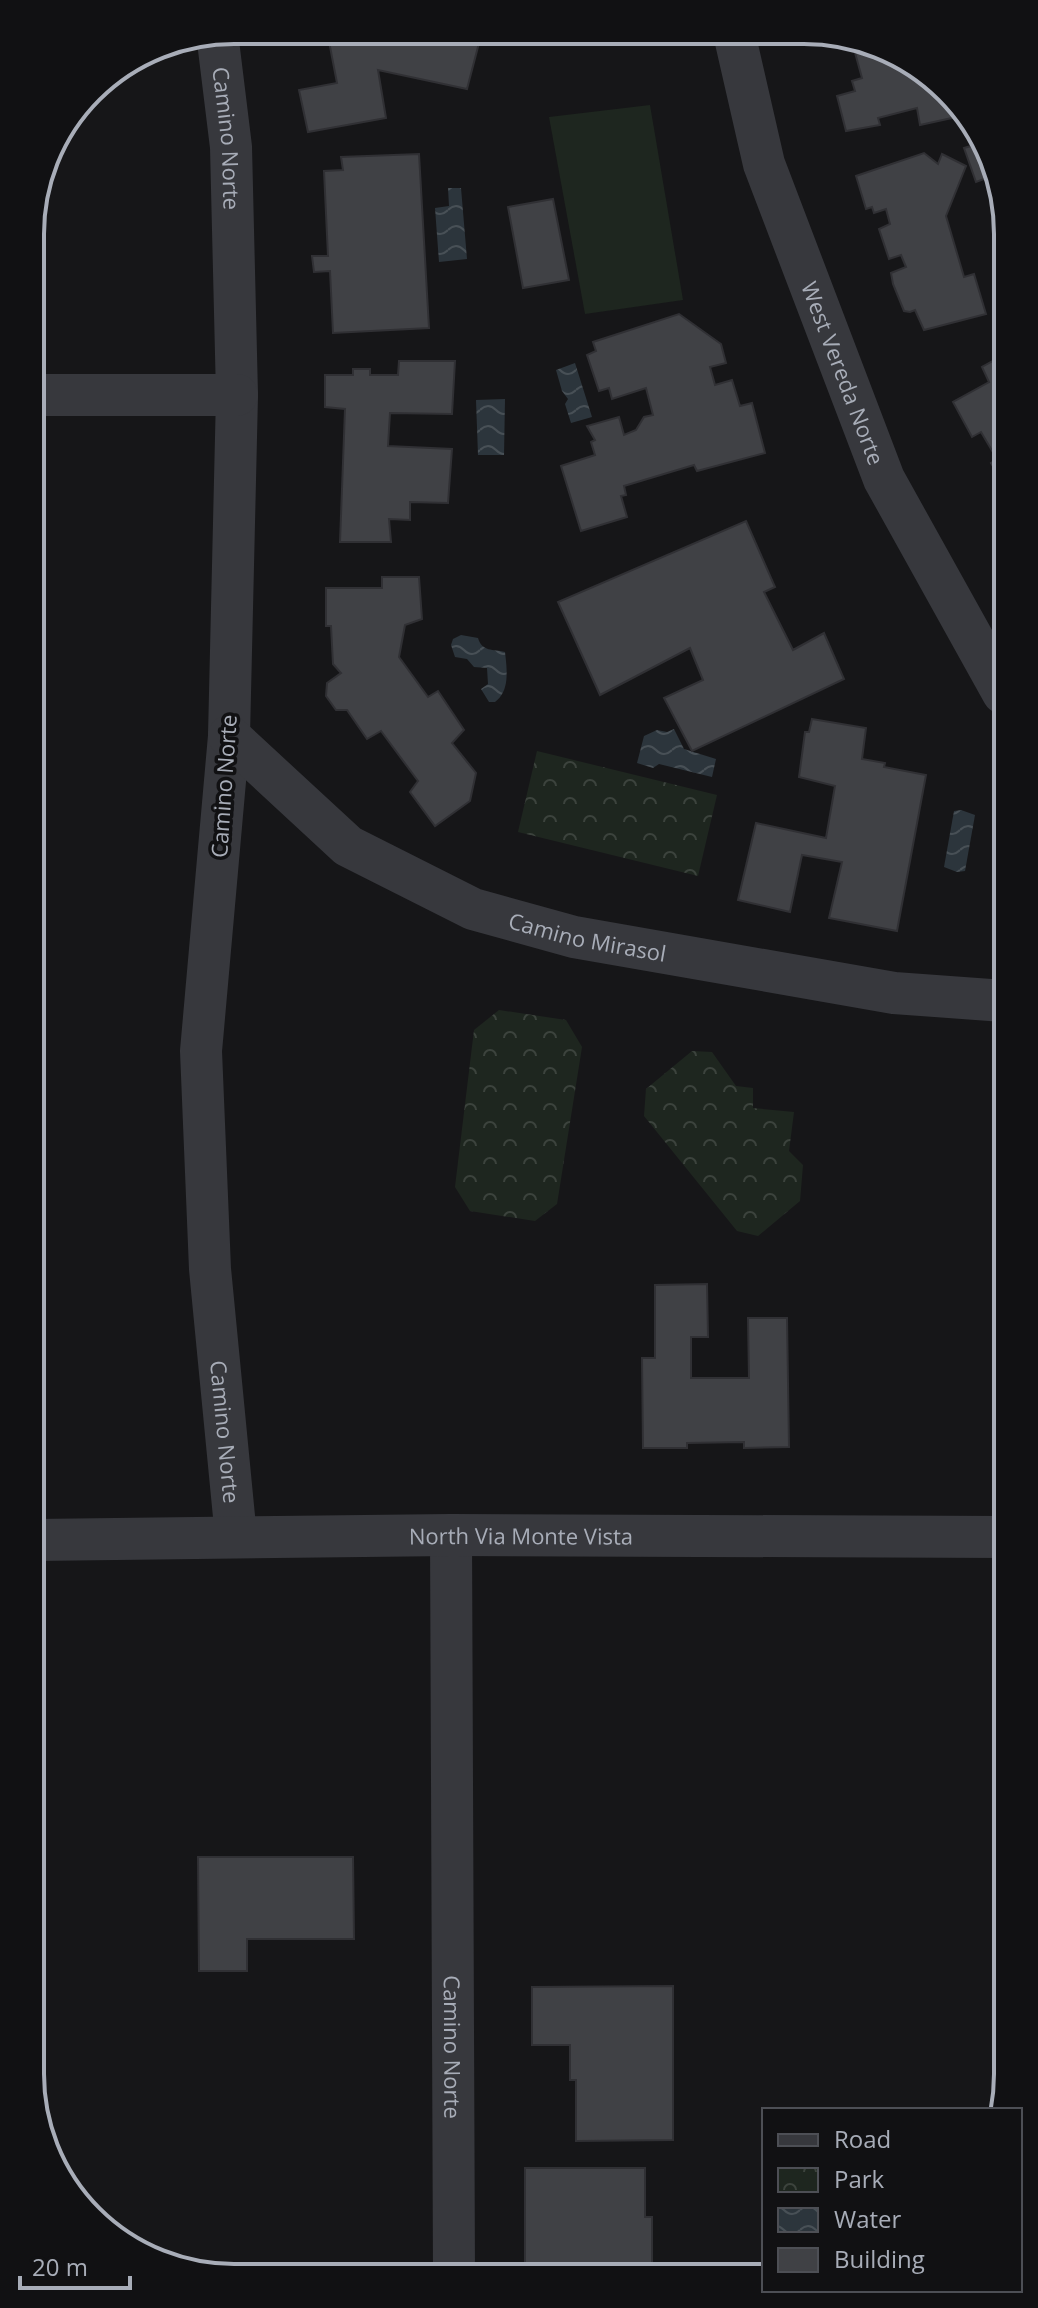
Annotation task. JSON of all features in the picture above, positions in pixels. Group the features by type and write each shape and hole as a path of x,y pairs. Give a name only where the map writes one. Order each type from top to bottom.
{"street":[{"name":"West Vereda Norte","path":"737,44 764,164 884,479 994,677"},
{"name":"Camino Norte","path":"218,45 231,147 237,395 229,736 201,1051 210,1269 236,1537"},
{"path":"44,395 237,395"},
{"name":"Camino Mirasol","path":"229,736 348,846 473,909 574,937 879,991 994,1000"},
{"name":"Camino Norte","path":"451,1535 454,2264"},
{"name":"North Via Monte Vista","path":"44,1540 451,1535 994,1537"}],"green space":[{"path":"650,105 683,300 585,314 549,117"},
{"path":"537,751 717,795 698,876 518,832"},
{"path":"499,1010 566,1020 582,1047 557,1204 535,1221 470,1211 455,1187 474,1030"},
{"path":"692,1051 712,1052 736,1086 753,1088 753,1108 794,1112 789,1151 803,1165 800,1201 758,1236 737,1231 644,1116 646,1089"}],"water":[{"path":"448,188 461,188 467,259 439,262 435,208 449,206"},
{"path":"575,363 592,417 571,423 565,404 568,399 562,391 556,370"},
{"path":"505,399 504,455 478,455 476,400"},
{"path":"461,635 478,638 485,648 505,652 505,686 495,702 489,702 481,689 488,684 487,668 474,667 467,659 455,657 451,645 453,639"},
{"path":"674,729 684,749 716,759 712,777 659,764 653,768 637,763 644,736 657,730 667,732"},
{"path":"954,811 975,815 965,871 957,872 944,867"}],"building":[{"path":"330,44 479,44 467,89 378,70 386,118 308,132 299,90 337,83"},
{"path":"855,51 910,76 954,118 920,125 917,108 878,118 880,125 846,131 837,96 855,91 852,81 862,78"},
{"path":"972,146 986,178 976,182 964,148"},
{"path":"924,153 938,164 942,154 966,166 946,216 964,277 974,274 986,314 924,330 915,310 904,311 893,284 891,273 906,267 901,255 889,259 879,229 890,224 886,209 874,213 872,207 866,209 856,176"},
{"path":"419,154 429,328 333,333 330,271 314,272 312,256 328,256 324,171 343,170 341,157"},
{"path":"553,199 569,280 523,288 508,207"},
{"path":"679,314 721,344 726,363 710,367 715,385 732,380 740,406 752,403 765,453 697,471 694,465 624,486 626,495 621,496 627,517 581,531 561,466 595,455 591,442 595,440 587,426 619,417 624,435 636,430 644,417 653,415 646,388 612,399 609,388 599,391 587,355 596,351 593,342"},
{"path":"994,360 994,454 981,432 972,437 953,402 989,382 982,367"},
{"path":"399,361 455,361 452,414 390,413 388,446 452,449 448,503 410,502 410,520 389,519 391,542 340,542 345,409 325,407 325,375 353,375 353,369 370,369 370,375 398,375"},
{"path":"746,521 775,587 764,592 793,650 824,633 844,679 692,751 664,698 703,680 690,648 600,695 558,602"},
{"path":"382,577 419,577 422,619 405,625 399,657 428,697 438,691 464,730 452,743 476,773 470,801 435,826 410,792 418,781 381,731 367,739 347,710 336,710 326,696 327,683 341,673 333,664 331,626 326,626 326,588 382,588"},
{"path":"812,719 866,728 862,759 885,763 884,767 926,775 897,931 829,918 842,862 802,855 790,912 738,900 756,823 826,838 835,786 799,777 805,732 809,732"},
{"path":"707,1284 708,1337 691,1337 691,1378 749,1378 748,1318 787,1318 789,1447 744,1448 744,1442 687,1443 687,1448 643,1448 642,1358 655,1358 655,1285"},
{"path":"198,1857 353,1857 354,1939 247,1939 247,1971 199,1971"},
{"path":"673,1986 673,2140 576,2141 576,2080 570,2080 570,2045 532,2045 532,1987"},
{"path":"525,2168 645,2168 645,2217 652,2217 652,2264 525,2264"}]}
